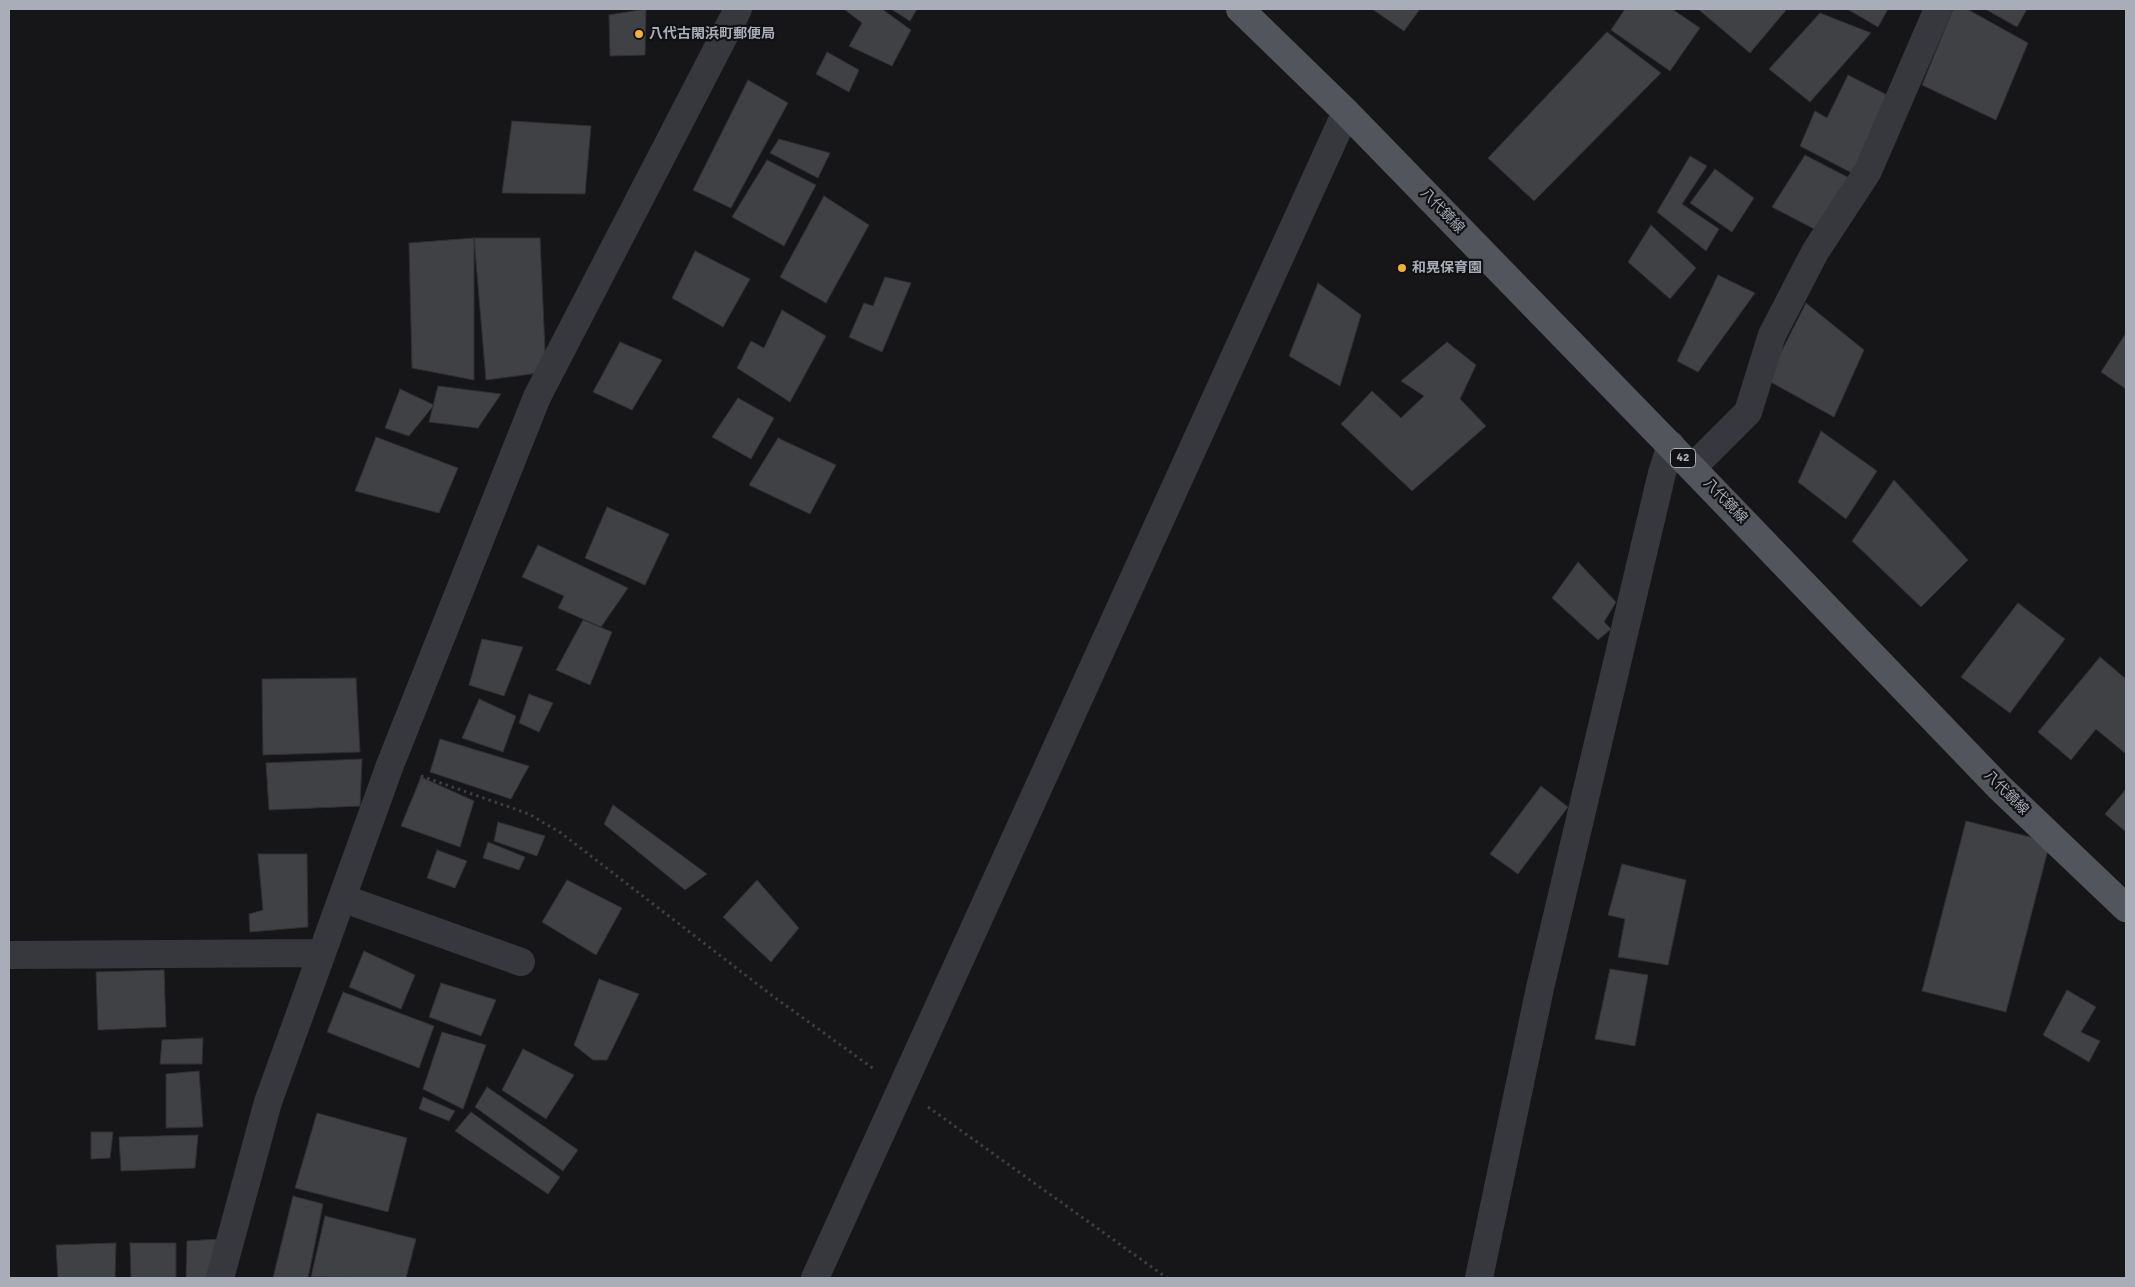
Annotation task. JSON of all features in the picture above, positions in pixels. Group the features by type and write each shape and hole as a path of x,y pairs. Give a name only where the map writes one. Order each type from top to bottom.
{"main road":[{"name":"八代鏡線","path":"1240,9 1346,112 1671,445 1999,787 2126,908"}],"street":[{"path":"220,1278 268,1102 390,764 537,397 738,9"},
{"path":"1692,468 1748,412 1772,335 1815,252 1868,171 1938,9"},
{"path":"815,1278 1346,112"},
{"path":"1479,1278 1540,988 1662,473 1671,445"},
{"path":"342,898 521,962"},
{"path":"9,955 322,953"}],"path":[{"path":"390,764 529,814 561,833 774,998 1168,1278"}],"building":[{"path":"646,9 645,55 610,56 609,15"},
{"path":"844,9 882,9 911,30 892,66 849,46 862,23"},
{"path":"891,9 917,9 910,21"},
{"path":"1372,9 1420,9 1404,31"},
{"path":"1625,9 1672,9 1700,28 1670,71 1611,30"},
{"path":"1698,9 1787,9 1750,53"},
{"path":"1847,9 1888,9 1878,27"},
{"path":"1953,9 1967,9 2028,43 1996,120 1922,85"},
{"path":"1985,9 2027,9 2017,27"},
{"path":"1820,13 1871,33 1810,102 1769,69"},
{"path":"1607,32 1661,73 1534,201 1488,158"},
{"path":"827,52 859,70 849,92 816,74"},
{"path":"1848,75 1893,98 1852,173 1800,146 1815,111 1827,118"},
{"path":"748,80 788,103 731,208 693,190"},
{"path":"512,121 591,126 585,194 502,193"},
{"path":"779,139 830,153 818,178 770,153"},
{"path":"1805,155 1853,180 1822,233 1772,207"},
{"path":"1690,156 1707,166 1682,204 1719,229 1706,251 1657,212"},
{"path":"767,160 816,185 784,246 732,217"},
{"path":"1715,169 1754,198 1732,232 1690,203"},
{"path":"824,196 869,225 826,303 780,277"},
{"path":"1651,225 1696,268 1670,299 1628,262"},
{"path":"474,238 474,380 412,368 409,243"},
{"path":"474,238 540,238 546,372 486,380"},
{"path":"695,251 750,279 723,327 672,298"},
{"path":"1718,275 1755,293 1698,372 1677,361"},
{"path":"885,277 911,283 882,352 849,337 864,303 873,306"},
{"path":"1318,283 1361,315 1340,386 1289,356"},
{"path":"1806,303 1864,350 1834,417 1767,380"},
{"path":"782,310 826,336 790,402 737,368 751,341 764,348"},
{"path":"2126,333 2126,389 2101,372"},
{"path":"620,342 662,360 632,410 593,392"},
{"path":"1447,342 1476,365 1460,399 1486,426 1412,491 1341,424 1372,391 1401,418 1424,396 1401,381"},
{"path":"438,386 501,394 478,428 429,422"},
{"path":"400,389 434,405 409,436 385,428"},
{"path":"738,398 774,418 751,459 712,437"},
{"path":"1821,431 1877,471 1846,519 1798,482"},
{"path":"376,437 458,468 439,513 355,491"},
{"path":"778,438 836,465 810,514 749,485"},
{"path":"1894,480 1968,560 1921,607 1852,541"},
{"path":"607,507 669,534 645,585 585,558"},
{"path":"538,545 628,588 601,627 558,608 564,596 522,577"},
{"path":"1578,562 1616,602 1604,622 1611,629 1598,640 1552,598"},
{"path":"2018,603 2065,639 2010,713 1961,677"},
{"path":"583,620 612,632 590,685 556,670"},
{"path":"482,639 523,647 504,696 469,685"},
{"path":"2100,657 2126,679 2126,754 2096,729 2071,760 2038,732"},
{"path":"356,678 360,752 263,755 262,679"},
{"path":"529,694 553,703 539,732 519,723"},
{"path":"479,699 516,716 503,752 462,738"},
{"path":"440,739 529,766 511,799 430,772"},
{"path":"362,759 360,806 269,810 266,763"},
{"path":"421,777 474,801 460,847 401,826"},
{"path":"1541,786 1568,807 1518,874 1490,854"},
{"path":"2126,789 2126,832 2105,814"},
{"path":"613,805 707,874 685,890 604,824"},
{"path":"1966,821 2050,842 2006,1012 1922,991"},
{"path":"498,822 545,836 537,856 494,841"},
{"path":"488,842 525,857 519,870 483,858"},
{"path":"437,850 467,861 455,888 427,878"},
{"path":"258,854 307,854 308,927 250,932 249,914 263,910"},
{"path":"1622,864 1686,880 1668,965 1618,957 1625,919 1608,915"},
{"path":"567,880 622,908 596,955 542,922"},
{"path":"757,880 799,928 771,962 723,917"},
{"path":"364,951 415,975 401,1009 349,987"},
{"path":"1610,969 1648,975 1635,1046 1595,1039"},
{"path":"164,970 166,1027 98,1030 96,972"},
{"path":"599,979 639,994 607,1060 593,1060 574,1045"},
{"path":"441,983 496,1000 481,1036 429,1017"},
{"path":"2067,990 2096,1007 2081,1032 2100,1041 2089,1062 2043,1035"},
{"path":"343,992 434,1026 419,1068 327,1032"},
{"path":"442,1032 486,1045 463,1109 423,1089"},
{"path":"203,1038 202,1064 160,1064 162,1040"},
{"path":"523,1049 574,1075 546,1119 502,1090"},
{"path":"199,1071 203,1127 166,1128 166,1074"},
{"path":"487,1087 578,1150 563,1171 475,1107"},
{"path":"423,1097 455,1111 449,1121 419,1109"},
{"path":"471,1112 560,1177 548,1194 455,1131"},
{"path":"317,1113 407,1138 388,1212 295,1188"},
{"path":"91,1132 113,1132 110,1158 91,1159"},
{"path":"198,1135 195,1168 121,1171 119,1137"},
{"path":"293,1196 323,1204 308,1278 273,1278"},
{"path":"325,1216 416,1239 406,1278 311,1277"},
{"path":"221,1239 218,1278 186,1278 187,1241"},
{"path":"116,1243 115,1278 58,1278 56,1245"},
{"path":"130,1243 176,1243 176,1278 131,1278"}],"place":[{"name":"八代古閑浜町郵便局","path":"639,34"},
{"name":"和晃保育園","path":"1402,268"}]}
